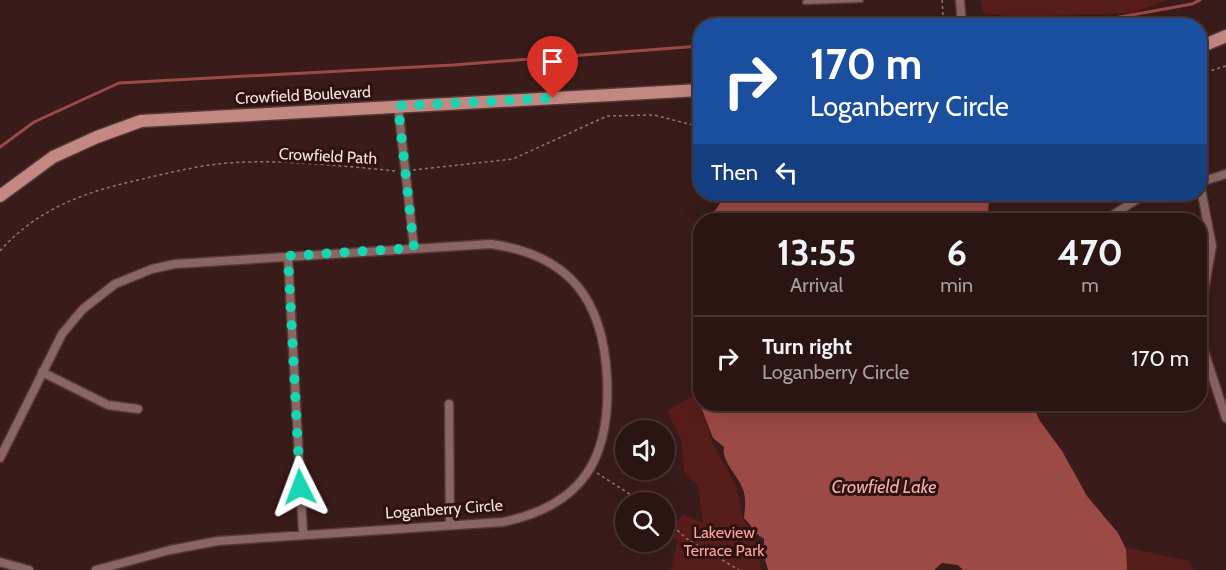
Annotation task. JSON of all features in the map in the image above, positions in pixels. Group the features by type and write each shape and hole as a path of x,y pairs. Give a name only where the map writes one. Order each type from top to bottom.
{"main road":[{"path":"1207,44 1226,36"},
{"name":"Crowfield Boulevard","path":"0,196 53,157 97,137 141,121 693,90"}],"street":[{"path":"960,0 961,18"},
{"path":"398,106 414,248"},
{"path":"1207,181 1226,174"},
{"path":"1116,213 1134,201"},
{"path":"1207,220 1212,246 1207,274"},
{"name":"Loganberry Circle","path":"0,458 62,334 84,309 115,284 152,269 175,264 492,244 535,253 551,262 580,288 591,303 600,325 605,350 608,412 605,433 591,469 568,494 547,508 524,518 503,522 303,533 218,541 170,550 96,570"},
{"path":"288,256 303,533"},
{"path":"1207,359 1226,418"},
{"path":"42,372 108,405 138,409"},
{"path":"449,404 450,524"},
{"path":"0,562 29,570"}],"lane":[{"path":"805,2 861,0"}],"path":[{"path":"942,0 943,15 948,18"},
{"path":"1207,72 1226,66"},
{"name":"Crowfield Path","path":"0,251 12,237 48,210 88,192 212,165 282,163 405,171 513,159 542,148 607,116 654,115 693,126"},
{"path":"591,469 627,492"},
{"path":"675,528 687,539 739,570"}],"green space":[{"path":"981,0 1166,0 1133,13 1013,17 983,13"},
{"name":"Lakeview Terrace Park","path":"693,396 693,411 704,411 712,442 736,486 743,518 757,546 761,570 671,570 677,541 675,525 682,514 703,523 698,485 684,472 681,439 675,427 675,420 672,420 667,411"},
{"path":"1120,546 1188,561 1193,570 1122,570"}],"water":[{"path":"722,201 989,201 988,213 713,213"},
{"name":"Crowfield Lake","path":"703,411 1035,411 1062,451 1087,496 1118,533 1126,549 1127,570 963,570 958,565 942,563 934,570 768,570 764,556 764,539 757,534 753,535 751,526 744,518 743,489 727,462 724,447 713,438"}],"waterway":[{"path":"1115,18 1192,4 1200,0"},
{"path":"0,147 34,122 119,83 453,65 693,47"}],"route":[{"path":"300,487 288,256 414,248 398,106 553,98"}]}
